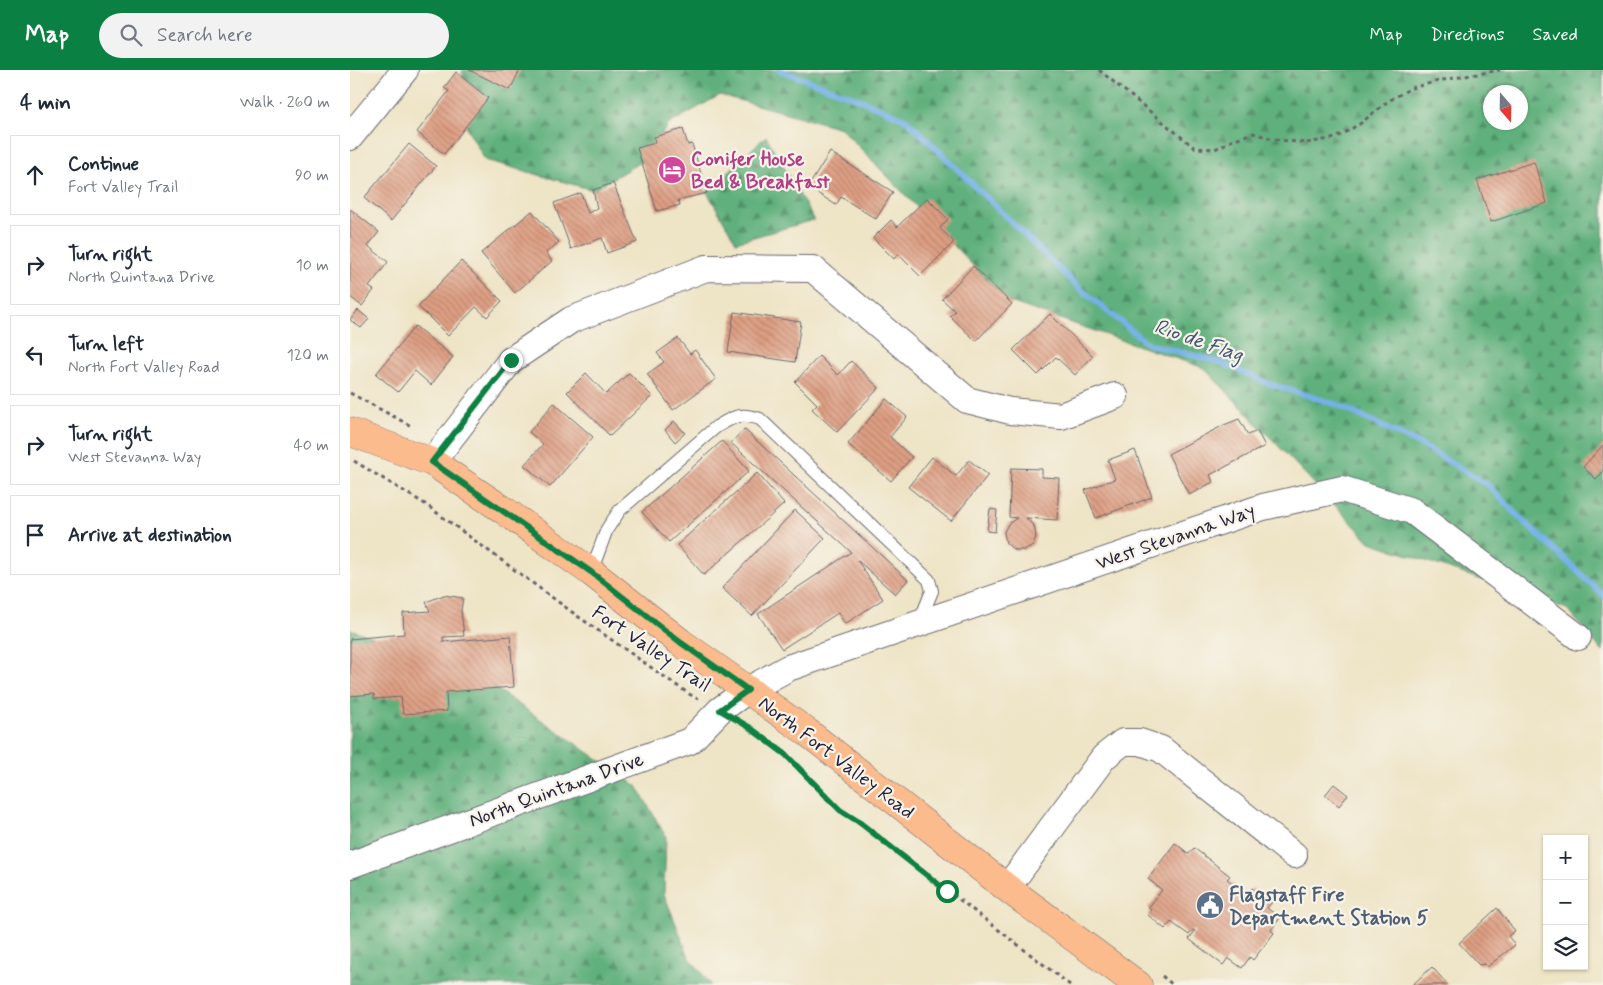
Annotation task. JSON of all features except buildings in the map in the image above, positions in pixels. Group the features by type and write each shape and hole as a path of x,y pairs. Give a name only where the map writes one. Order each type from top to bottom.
{"main road":[{"name":"North Fort Valley Road","path":"350,432 432,462 591,572 680,642 807,732 1007,888 1138,985"}],"street":[{"path":"350,137 405,70"},
{"path":"432,462 511,360 571,320 706,268 814,269 967,400 1010,411 1061,416 1116,396"},
{"name":"West Stevanna Way","path":"748,690 788,668 1263,507 1342,490 1412,511 1578,637"},
{"name":"North Quintana Drive","path":"350,864 690,741 720,710 748,690"},
{"path":"1007,888 1104,757 1123,742 1140,742 1161,749 1294,855"}],"lane":[{"path":"591,572 607,529 620,510 716,427 731,418 746,414 760,419 929,580 932,591 919,623"}],"path":[{"path":"1099,70 1195,148 1215,149 1253,133 1306,144 1336,138 1361,123 1387,102 1411,88 1442,80 1500,70"},
{"name":"Fort Valley Trail","path":"350,459 425,504 600,632 689,694 749,727 785,754 840,810 859,822 1070,985"}],"green space":[{"path":"463,70 1603,70 1603,652 1567,609 1370,542 1204,368 1007,301 841,128 720,95 669,124 644,160 593,190 485,160 457,110"},
{"path":"766,136 814,220 736,242 707,192"},
{"path":"350,629 469,670 637,786 666,837 664,894 689,957 711,985 350,985"}],"waterway":[{"name":"Rio de Flag","path":"779,70 859,99 907,120 1079,288 1148,344 1220,362 1267,383 1338,405 1423,446 1488,485 1517,515 1603,595"}],"place":[{"name":"Conifer House Bed & Breakfast","path":"672,170"},
{"name":"Flagstaff Fire Department Station 5","path":"1210,905"}],"route":[{"path":"511,360 432,462 591,572 680,642 748,690 720,710 749,727 785,754 824,796 840,810 859,822 947,891"}]}
